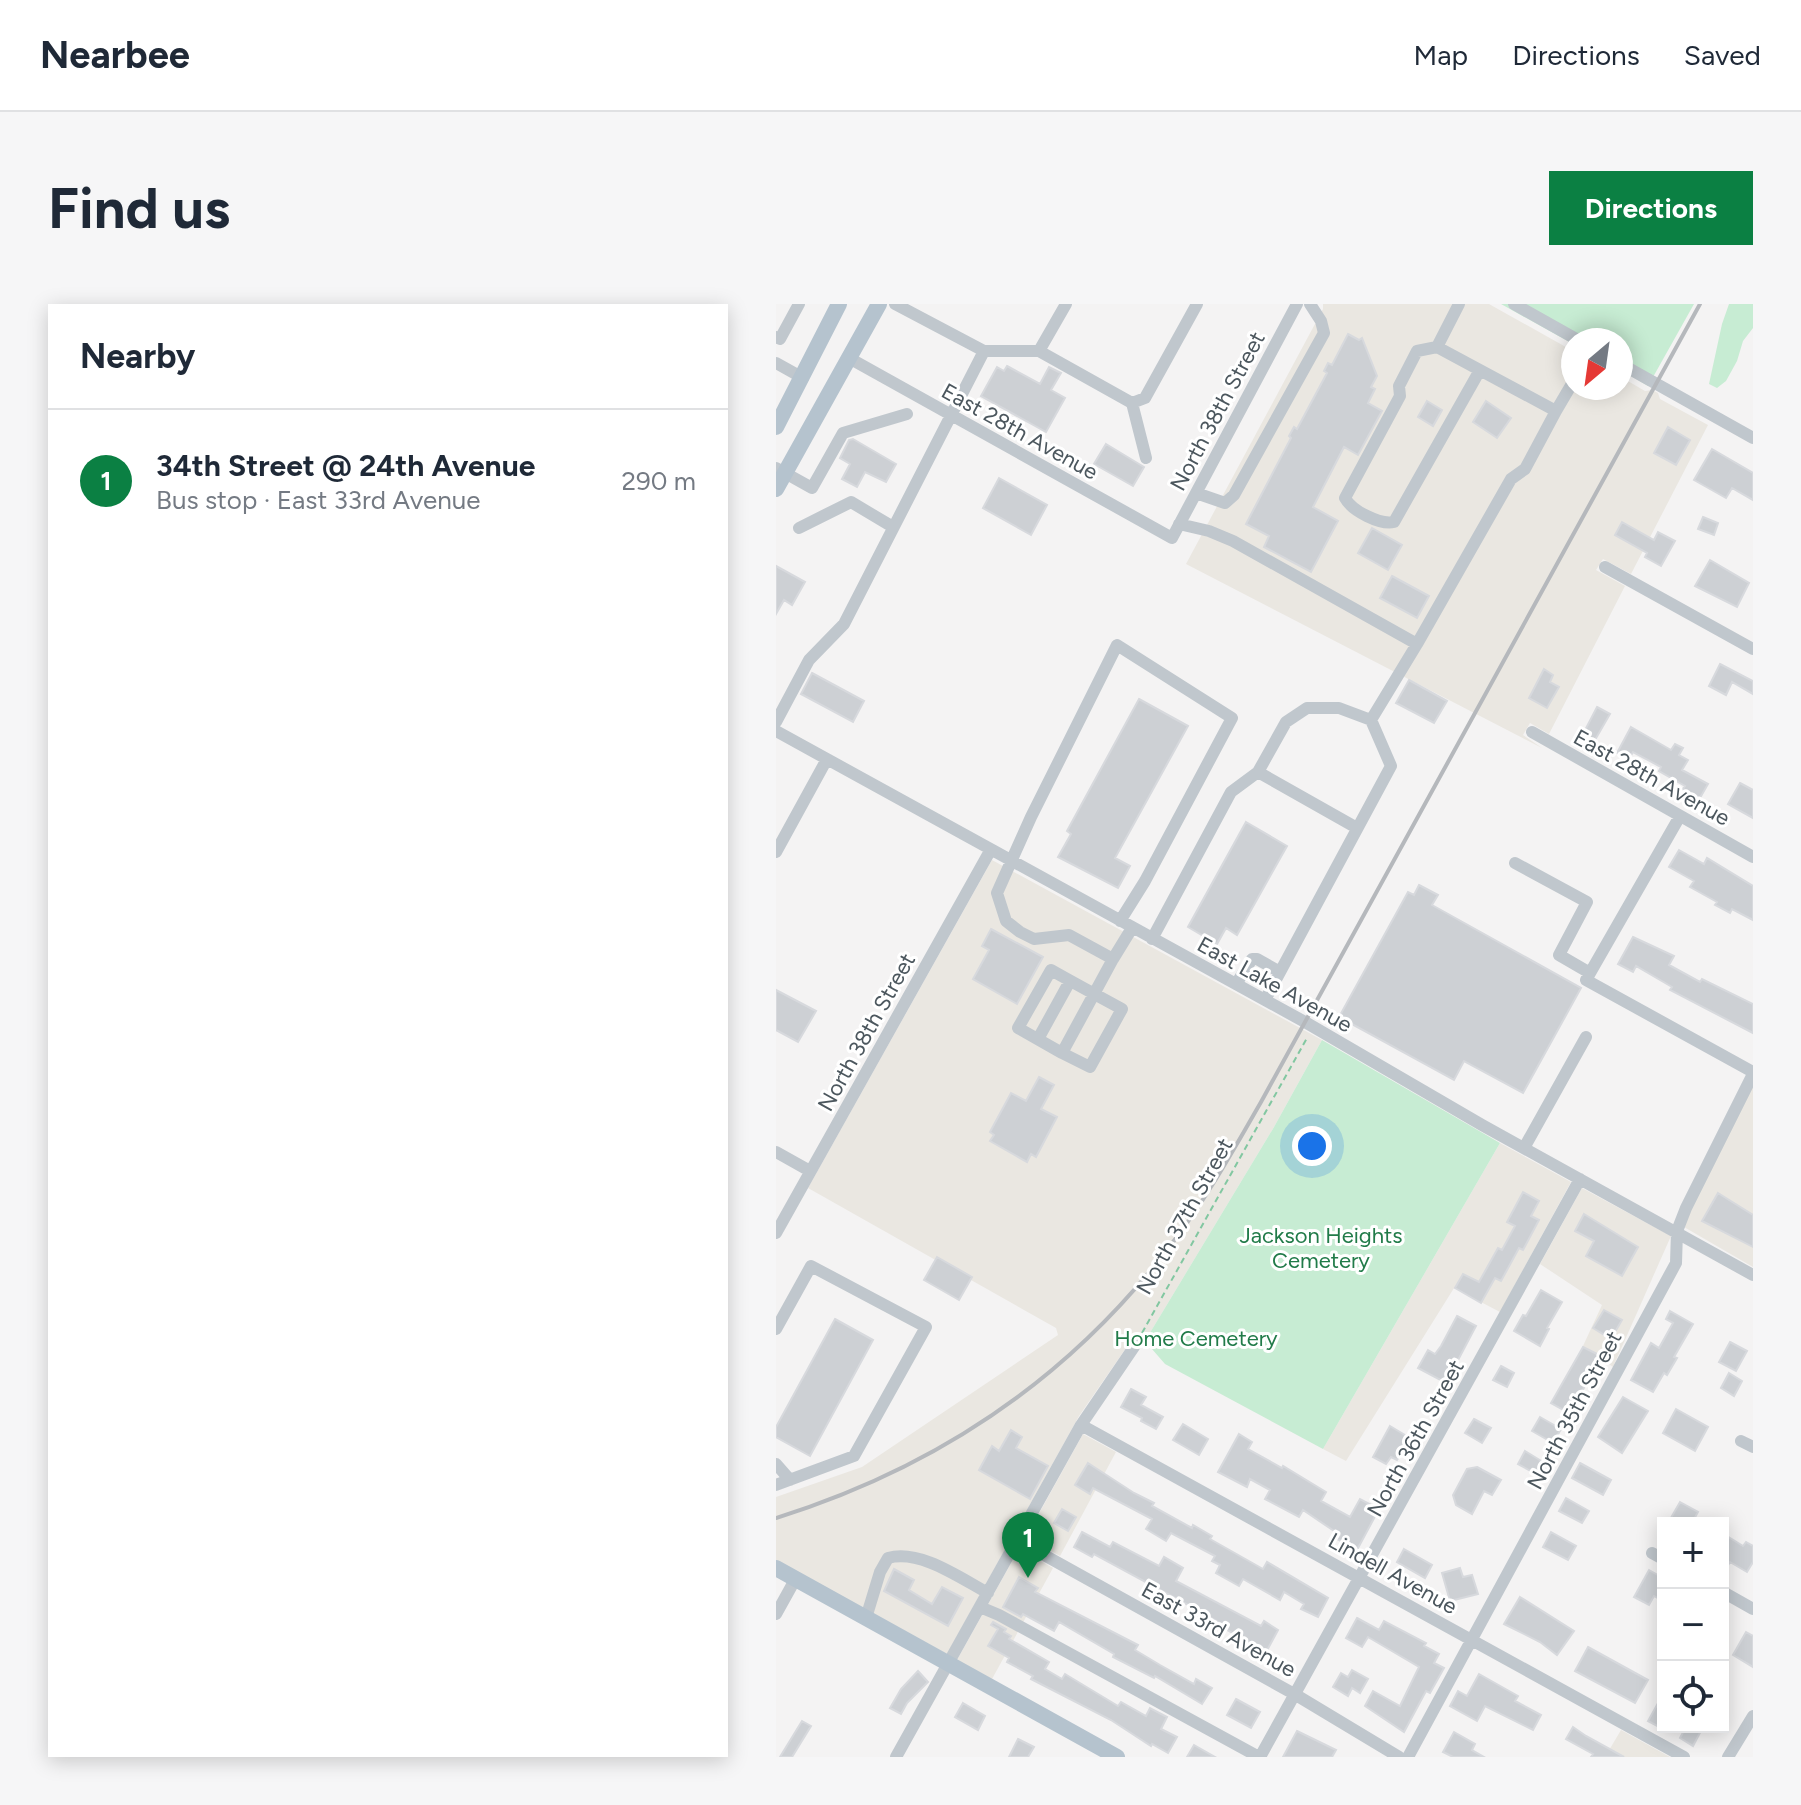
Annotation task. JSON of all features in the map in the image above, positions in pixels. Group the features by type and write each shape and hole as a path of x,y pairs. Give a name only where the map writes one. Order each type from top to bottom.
{"main road":[{"path":"776,427 839,304"},
{"path":"779,477 879,304"},
{"path":"776,1568 1117,1757"}],"street":[{"path":"776,337 780,339 799,304"},
{"path":"895,304 984,351 1039,351 1132,403 1146,458"},
{"path":"1039,351 1066,304"},
{"path":"1132,403 1145,398 1197,304"},
{"name":"North 38th Street","path":"1172,538 1297,304"},
{"path":"1196,493 1225,503 1234,495 1324,333 1321,321 1310,304"},
{"path":"1437,347 1459,304"},
{"path":"1514,304 1561,330"},
{"path":"1480,370 1394,522 1386,524 1349,505 1345,498 1400,396 1399,386 1417,351 1437,347 1480,370 1556,411"},
{"path":"776,722 809,660 844,624 984,351"},
{"name":"East 28th Avenue","path":"849,358 1172,538"},
{"path":"776,363 803,378"},
{"path":"1633,371 1753,438"},
{"path":"1371,720 1511,479 1525,469 1562,400"},
{"path":"779,477 812,488 843,433 907,414"},
{"path":"799,528 851,502 893,527"},
{"path":"1179,524 1233,541 1417,644"},
{"path":"1605,567 1753,649"},
{"path":"1062,1053 1113,959 1145,881 1232,718 1117,645 997,893 1006,921 1020,932 1034,939 1069,935 1113,959"},
{"path":"1152,939 1231,792 1258,772 1286,722 1307,708 1339,708 1371,720 1391,766 1265,1000"},
{"name":"East Lake Avenue","path":"776,731 1265,1000 1753,1275"},
{"name":"East 28th Avenue","path":"1532,732 1753,857"},
{"path":"776,852 827,759"},
{"path":"1258,772 1357,828"},
{"path":"1588,977 1680,816"},
{"name":"North 38th Street","path":"776,1233 990,851"},
{"path":"1515,863 1587,902 1559,955 1588,977 1753,1073"},
{"path":"1236,984 1252,959 1280,972"},
{"path":"1051,970 1070,981 1122,1009 1090,1067 1018,1028 1051,970"},
{"path":"1038,1039 1070,981"},
{"path":"1524,1148 1586,1037"},
{"name":"North 35th Street","path":"1408,1757 1676,1263 1677,1231 1686,1208 1753,1073"},
{"path":"776,1152 810,1171"},
{"name":"North 36th Street","path":"1260,1757 1580,1179"},
{"path":"776,1329 811,1266 926,1327 854,1456 776,1485"},
{"path":"896,1757 1081,1425 1136,1344"},
{"name":"Lindell Avenue","path":"1081,1425 1684,1757"},
{"path":"776,1464 790,1480"},
{"name":"East 33rd Avenue","path":"1017,1540 1296,1695 1399,1757"},
{"path":"866,1618 880,1572 888,1558 902,1554 938,1567 988,1593"},
{"path":"776,1614 796,1578"},
{"path":"1729,1595 1753,1609"},
{"path":"980,1607 1260,1757"},
{"path":"1728,1757 1753,1716"}],"path":[{"name":"North 37th Street","path":"1136,1344 1313,1027"}],"shaded area":[{"path":"1323,304 1489,304 1561,344 1561,400 1633,400 1633,384 1645,391 1658,393 1660,399 1708,425 1631,574 1603,559 1596,570 1625,586 1549,734 1530,723 1523,735 1542,748 1186,564"},
{"path":"992,860 1322,1040 1274,1127 1145,1341 1135,1335 1079,1416 947,1654 776,1560 776,1497 862,1467 1058,1335 1056,1328 808,1188"},
{"path":"1753,1086 1753,1267 1684,1227 1685,1209"},
{"path":"1500,1143 1571,1182 1500,1312 1454,1288 1346,1461 1323,1449"},
{"path":"1582,1188 1671,1236 1613,1367 1583,1346 1602,1305 1540,1264"},
{"path":"1083,1434 1116,1452 1060,1556 1026,1537"},
{"path":"1019,1549 1053,1568 992,1679 957,1660"},
{"path":"1621,1730 1670,1757 1605,1757"}],"green space":[{"path":"1501,304 1694,304 1648,386 1633,377 1633,328 1561,328 1561,337"},
{"path":"1729,304 1753,304 1753,328 1743,341 1726,381 1717,388 1709,384"},
{"name":"Jackson Heights Cemetery","path":"1322,1040 1500,1143 1323,1449 1165,1364 1145,1341 1274,1127"}],"building":[{"path":"1348,334 1359,340 1362,338 1377,376 1368,403 1382,411 1358,455 1344,447 1313,507 1338,521 1311,572 1264,547 1269,536 1246,524 1291,438 1289,436 1294,427 1297,429 1327,373 1324,371 1328,363 1332,365"},
{"path":"1007,366 1040,384 1049,367 1061,373 1051,390 1065,398 1046,432 981,396 997,367 1004,371"},
{"path":"1427,401 1442,410 1433,426 1418,417"},
{"path":"1486,401 1511,418 1497,438 1473,422"},
{"path":"1668,427 1690,440 1676,465 1654,453"},
{"path":"853,439 896,464 886,482 865,472 857,487 842,479 850,464 840,458 849,440"},
{"path":"1106,444 1144,467 1133,486 1094,464"},
{"path":"1712,449 1753,473 1753,500 1732,488 1726,498 1694,480"},
{"path":"999,478 1047,505 1031,535 983,508"},
{"path":"1703,517 1718,523 1714,535 1698,529"},
{"path":"1622,522 1654,540 1658,532 1675,541 1661,566 1645,557 1647,553 1615,535"},
{"path":"1372,528 1402,545 1388,570 1358,553"},
{"path":"1710,560 1749,583 1737,607 1695,586"},
{"path":"776,566 805,582 792,605 784,600 776,614"},
{"path":"1392,576 1429,596 1417,618 1380,598"},
{"path":"1720,664 1753,681 1753,694 1732,682 1726,695 1709,686"},
{"path":"1544,669 1553,675 1550,682 1559,687 1547,708 1529,698"},
{"path":"812,673 864,701 853,722 801,694"},
{"path":"1409,680 1447,701 1434,723 1396,703"},
{"path":"1139,699 1188,726 1115,858 1130,866 1118,888 1058,857 1071,834 1067,831"},
{"path":"1597,707 1610,714 1595,740 1583,734"},
{"path":"1631,727 1671,750 1675,744 1683,748 1679,755 1688,760 1682,770 1708,784 1700,798 1659,771 1661,767 1633,752 1629,759 1617,753"},
{"path":"1740,783 1753,790 1753,818 1728,804"},
{"path":"1246,822 1287,846 1237,935 1226,928 1217,944 1188,927"},
{"path":"1679,850 1704,864 1707,858 1753,886 1753,920 1732,909 1730,913 1690,887 1694,881 1669,867"},
{"path":"1419,885 1438,895 1432,905 1581,988 1523,1093 1464,1061 1454,1080 1339,1017 1408,892 1414,895"},
{"path":"991,929 1043,957 1017,1004 973,979 989,950 982,946"},
{"path":"1633,937 1674,956 1669,965 1753,1004 1753,1033 1670,990 1672,987 1636,966 1633,972 1618,964"},
{"path":"776,990 816,1011 798,1042 776,1030"},
{"path":"1039,1077 1054,1085 1041,1109 1057,1117 1036,1157 1031,1154 1027,1162 990,1141 994,1135 990,1132 1011,1093 1026,1101"},
{"path":"1523,1192 1539,1201 1531,1216 1539,1220 1523,1250 1519,1248 1501,1281 1495,1278 1481,1303 1455,1288 1463,1274 1479,1282 1498,1248 1502,1250 1515,1226 1507,1222"},
{"path":"1718,1193 1753,1215 1753,1247 1702,1221"},
{"path":"1584,1214 1638,1247 1622,1276 1586,1256 1594,1241 1575,1231"},
{"path":"937,1257 972,1277 959,1300 924,1280"},
{"path":"1541,1290 1562,1302 1540,1346 1514,1331"},
{"path":"1604,1310 1622,1320 1611,1339 1593,1328"},
{"path":"1670,1311 1693,1324 1667,1375 1664,1373 1653,1392 1631,1380 1651,1343 1659,1348 1673,1323 1666,1319"},
{"path":"1457,1316 1476,1326 1446,1383 1418,1368 1428,1350 1435,1354 1441,1346"},
{"path":"835,1319 873,1340 810,1456 776,1437 776,1427"},
{"path":"1730,1342 1747,1351 1736,1371 1719,1362"},
{"path":"1583,1347 1601,1356 1578,1399 1584,1402 1576,1417 1551,1403"},
{"path":"1501,1366 1514,1373 1507,1387 1493,1380"},
{"path":"1729,1373 1742,1381 1734,1396 1721,1388"},
{"path":"1131,1389 1146,1397 1141,1405 1163,1417 1156,1429 1121,1407"},
{"path":"1623,1397 1648,1411 1622,1453 1598,1437"},
{"path":"1676,1409 1708,1427 1695,1451 1663,1433"},
{"path":"1540,1417 1561,1429 1553,1443 1532,1431"},
{"path":"1474,1419 1491,1428 1482,1443 1465,1433"},
{"path":"1183,1424 1208,1439 1199,1455 1173,1440"},
{"path":"1390,1426 1410,1438 1397,1460 1391,1457 1386,1464 1373,1457"},
{"path":"1011,1430 1022,1437 1016,1448 1048,1466 1030,1499 979,1470 992,1446 999,1451"},
{"path":"1239,1434 1252,1442 1248,1449 1326,1492 1321,1501 1350,1517 1360,1499 1379,1509 1357,1550 1337,1539 1340,1535 1303,1510 1299,1517 1265,1499 1270,1490 1250,1479 1247,1487 1218,1472"},
{"path":"1525,1451 1543,1462 1536,1474 1518,1464"},
{"path":"1088,1463 1154,1503 1152,1506 1192,1528 1193,1525 1212,1536 1210,1539 1263,1569 1267,1562 1328,1598 1318,1617 1301,1609 1304,1604 1284,1592 1280,1600 1243,1579 1239,1586 1216,1573 1220,1565 1212,1561 1215,1556 1171,1533 1166,1541 1146,1529 1152,1519 1093,1488 1090,1494 1075,1485"},
{"path":"1580,1463 1611,1480 1603,1495 1572,1478"},
{"path":"1477,1467 1501,1480 1492,1495 1484,1491 1472,1514 1456,1505 1453,1495 1467,1469"},
{"path":"1566,1498 1589,1511 1582,1523 1559,1511"},
{"path":"1680,1502 1698,1512 1695,1517 1671,1517"},
{"path":"1062,1509 1076,1517 1068,1531 1054,1523"},
{"path":"1082,1532 1110,1547 1113,1542 1159,1566 1164,1557 1183,1568 1176,1581 1261,1626 1264,1621 1278,1630 1264,1656 1225,1626 1192,1607 1094,1554 1092,1557 1074,1547"},
{"path":"1551,1532 1576,1546 1568,1560 1543,1547"},
{"path":"1729,1537 1743,1546 1746,1542 1753,1546 1753,1562 1747,1572 1730,1562"},
{"path":"1404,1549 1432,1565 1425,1578 1397,1562"},
{"path":"1460,1568 1463,1577 1472,1575 1478,1594 1450,1601 1442,1573"},
{"path":"894,1569 914,1580 909,1590 932,1604 942,1587 963,1598 948,1626 884,1591"},
{"path":"1649,1570 1657,1575 1657,1598 1654,1596 1649,1605 1634,1597"},
{"path":"1019,1577 1038,1588 1035,1592 1138,1645 1135,1650 1160,1665 1194,1684 1196,1679 1212,1688 1202,1704 1155,1676 1113,1657 1114,1654 1059,1622 1054,1631 1003,1607"},
{"path":"1520,1597 1574,1631 1557,1655 1540,1642 1504,1624"},
{"path":"1357,1618 1379,1630 1384,1621 1426,1643 1424,1646 1439,1654 1434,1663 1444,1668 1430,1693 1426,1691 1404,1732 1365,1706 1373,1691 1400,1706 1419,1667 1368,1637 1362,1647 1346,1638"},
{"path":"993,1622 1006,1629 1004,1632 1011,1636 1009,1639 1049,1662 1045,1669 1062,1679 1065,1674 1118,1706 1121,1702 1146,1716 1150,1708 1167,1717 1161,1729 1177,1737 1168,1753 1031,1679 1033,1676 1007,1662 1009,1658 988,1646 998,1629 991,1625"},
{"path":"1746,1632 1753,1636 1753,1667 1733,1655"},
{"path":"1588,1647 1648,1680 1635,1703 1575,1671"},
{"path":"1352,1670 1368,1679 1360,1693 1352,1688 1348,1696 1333,1687 1341,1673 1348,1677"},
{"path":"918,1671 928,1682 907,1703 901,1714 890,1708 901,1689"},
{"path":"1479,1674 1518,1696 1515,1701 1541,1715 1533,1730 1485,1706 1477,1721 1450,1706 1458,1691 1467,1696"},
{"path":"1236,1699 1260,1712 1251,1728 1227,1715"},
{"path":"963,1703 985,1716 978,1730 955,1717"},
{"path":"1657,1705 1657,1726 1648,1721"},
{"path":"802,1721 811,1726 792,1757 780,1757"},
{"path":"1573,1727 1624,1757 1591,1757 1593,1754 1566,1739"},
{"path":"1297,1731 1336,1750 1332,1757 1283,1757"},
{"path":"1454,1732 1475,1744 1472,1750 1484,1757 1453,1757 1443,1752"},
{"path":"1683,1733 1700,1733 1693,1746 1680,1738"},
{"path":"1018,1739 1034,1747 1028,1757 1009,1757"},
{"path":"1194,1745 1215,1757 1187,1757"}],"railway":[{"path":"776,1518 891,1473 995,1414 1043,1378 1088,1338 1130,1294 1183,1229 1261,1102 1700,304"}],"place":[{"name":"34th Street @ 24th Avenue","path":"1028,1578"}],"park label":[{"name":"Home Cemetery","path":"1196,1338"}]}
